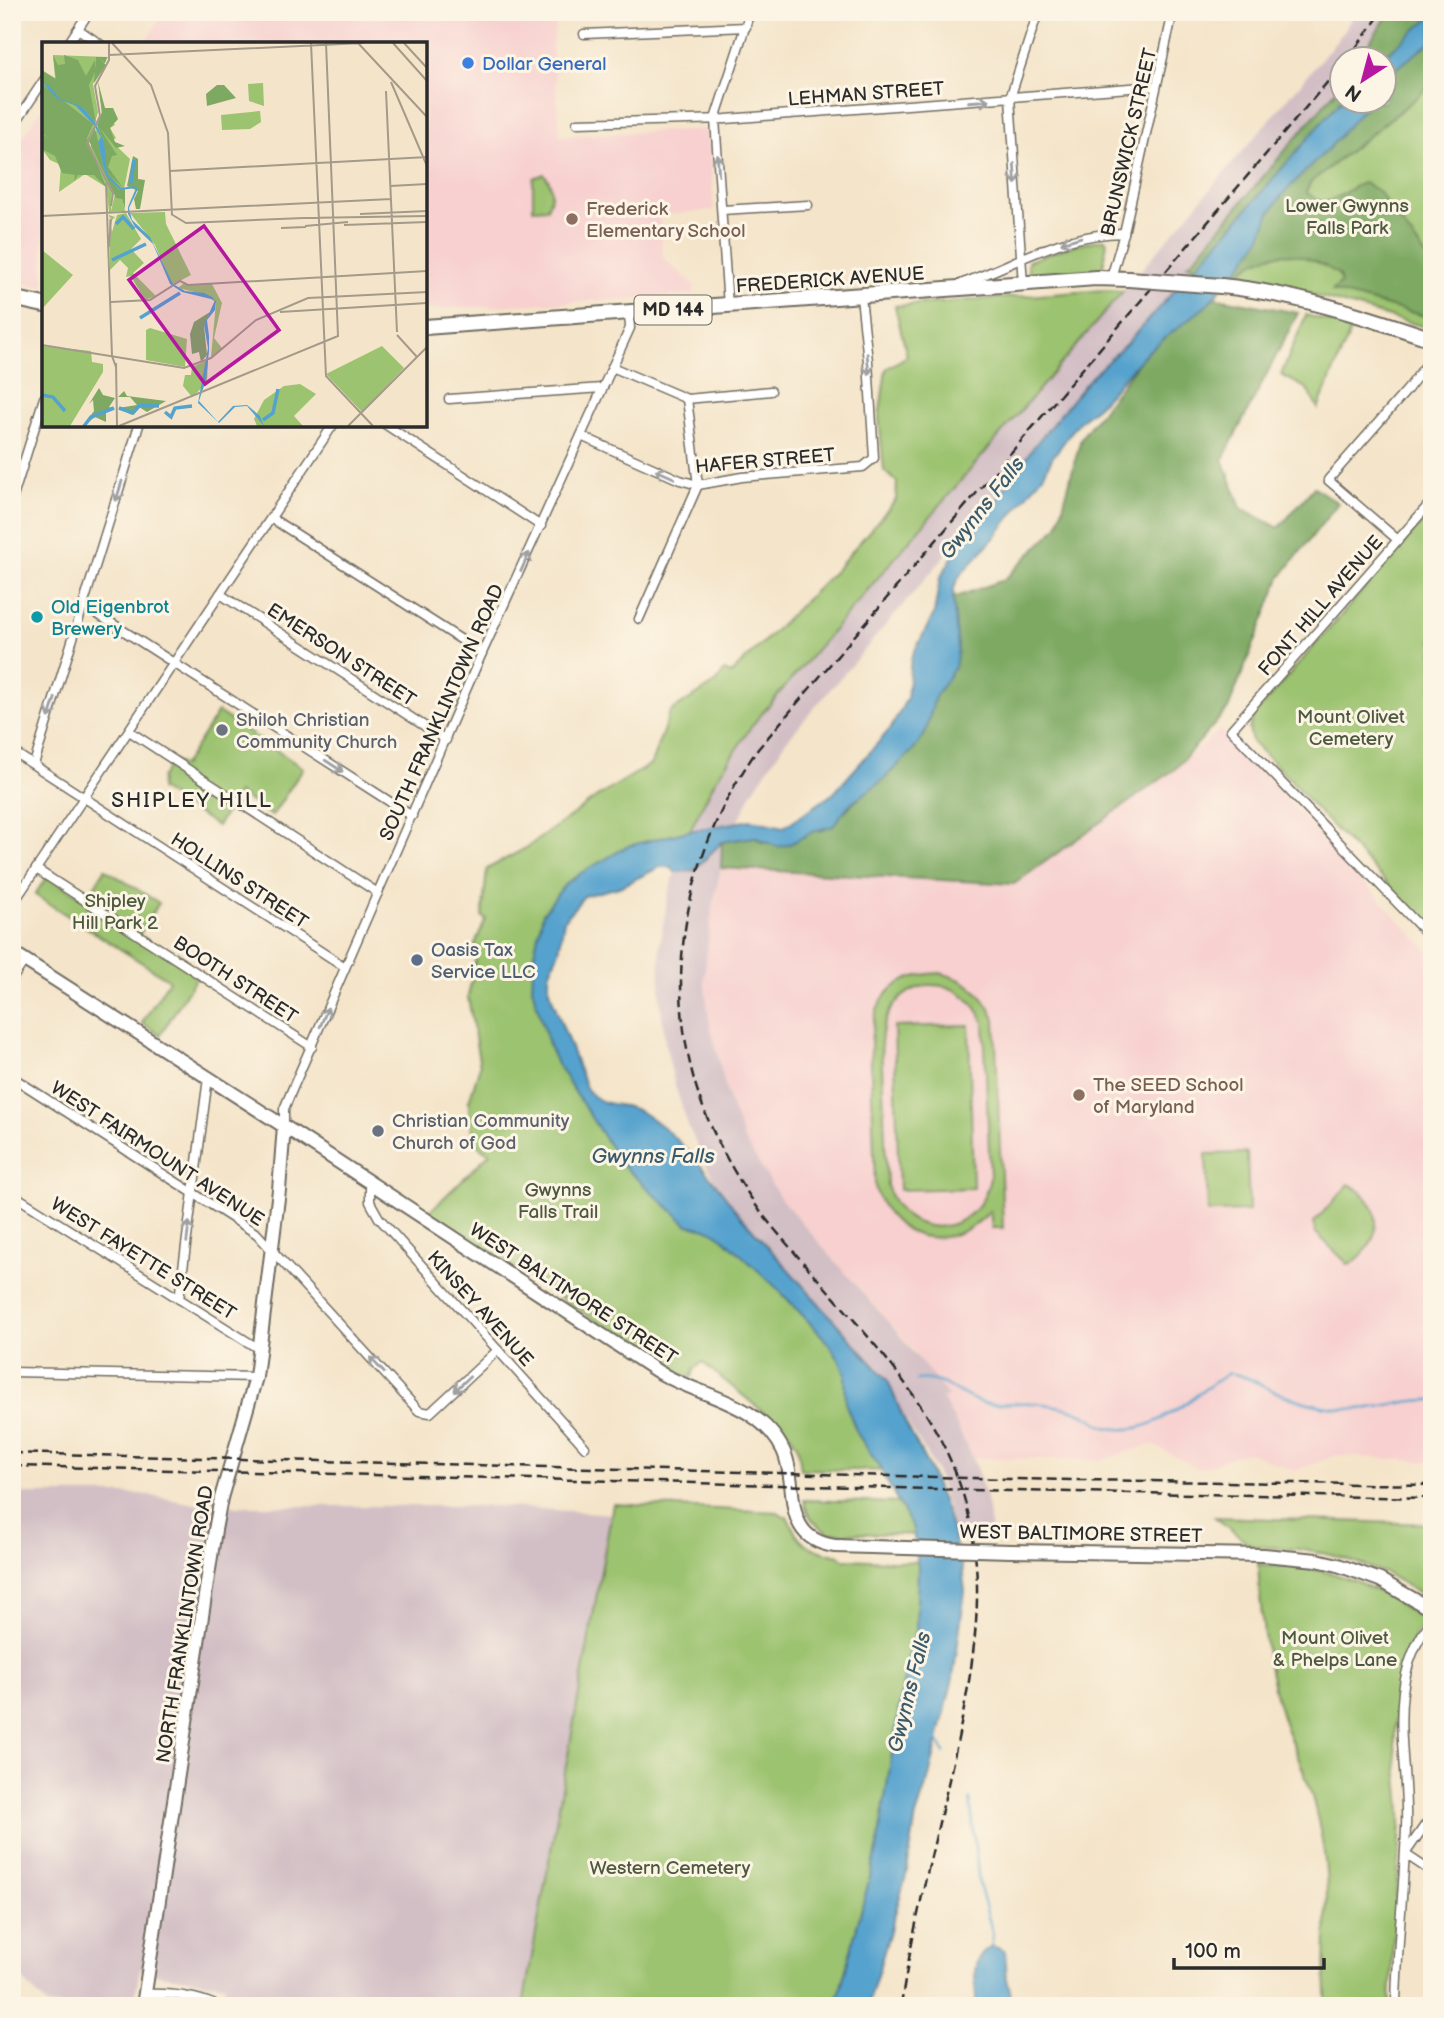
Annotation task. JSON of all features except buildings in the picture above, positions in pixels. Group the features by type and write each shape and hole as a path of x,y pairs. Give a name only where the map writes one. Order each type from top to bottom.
{"main road":[{"name":"FREDERICK AVENUE","path":"427,327 1111,278 1243,288 1378,321 1432,339"},
{"path":"12,298 42,305"},
{"name":"WEST BALTIMORE STREET","path":"12,952 284,1126 673,1381 723,1399 753,1418 775,1439 783,1451 788,1467 794,1513 799,1524 815,1540 835,1546 1264,1556 1317,1560 1380,1580 1432,1611"},
{"name":"NORTH FRANKLINTOWN ROAD","path":"144,2000 216,1523 256,1377 284,1126"}],"street":[{"path":"69,42 89,12"},
{"path":"728,306 715,119 750,12"},
{"path":"1023,284 1010,98 1038,12"},
{"name":"BRUNSWICK STREET","path":"1111,278 1124,233 1173,12"},
{"path":"584,34 746,27"},
{"path":"78,29 97,42"},
{"path":"12,128 42,83"},
{"name":"LEHMAN STREET","path":"578,123 715,119 1156,86"},
{"path":"722,210 808,205"},
{"name":"FREDERICK AVENUE","path":"944,290 1076,237 1124,233"},
{"name":"HAFER STREET","path":"581,436 680,480 698,485 742,477 863,467 874,458 861,297"},
{"name":"SOUTH FRANKLINTOWN ROAD","path":"284,1126 284,1109 482,653 629,328 629,313"},
{"path":"1398,540 1328,480 1407,390 1432,357"},
{"path":"612,367 687,399 771,391"},
{"path":"449,399 602,388"},
{"path":"639,619 698,485 687,399"},
{"path":"12,500 42,404"},
{"path":"34,764 138,427"},
{"path":"12,905 332,427"},
{"path":"389,427 541,526"},
{"name":"FONT HILL AVENUE","path":"1432,501 1231,730 1432,939"},
{"path":"271,517 482,653"},
{"name":"EMERSON STREET","path":"220,594 446,740"},
{"path":"85,606 412,816"},
{"path":"129,731 378,893"},
{"name":"HOLLINS STREET","path":"12,751 345,967"},
{"name":"BOOTH STREET","path":"36,869 312,1047"},
{"path":"12,979 25,960"},
{"name":"WEST FAIRMOUNT AVENUE","path":"12,1077 257,1234 419,1412 430,1413 498,1350"},
{"path":"179,1299 208,1078"},
{"name":"KINSEY AVENUE","path":"370,1182 370,1202 379,1218 585,1447"},
{"name":"WEST FAYETTE STREET","path":"12,1194 259,1349"},
{"path":"12,1372 256,1377"},
{"path":"1396,2006 1407,1812 1401,1724 1403,1691 1409,1657 1415,1643 1432,1620"},
{"path":"1405,1854 1432,1815"},
{"path":"1405,1854 1432,1872"},
{"path":"144,2000 172,1993 199,1998 215,2005"}],"shaded area":[{"path":"164,12 559,12 552,44 560,136 708,129 714,210 659,215 663,257 694,285 694,295 427,310 427,42 145,42"},
{"path":"1356,12 1402,12 1377,46 1333,46"},
{"path":"1328,51 1328,111 786,741 751,794 724,854 712,908 704,978 709,1020 729,1101 744,1140 781,1199 897,1332 949,1397 942,1397 973,1458 985,1495 992,1530 953,1529 936,1470 889,1391 731,1208 708,1169 689,1128 675,1086 665,1042 660,997 660,944 669,891 687,836 715,781 753,724"},
{"path":"42,109 42,287 12,281 12,154"},
{"name":"The SEED School of Maryland","path":"1221,729 1432,955 1432,1462 1337,1455 1295,1471 1246,1452 1198,1469 1152,1444 1102,1460 973,1458 912,1348 781,1199 744,1140 734,1118 709,1020 704,978 709,922 721,868 1014,884 1175,769"},
{"path":"12,1494 142,1494 200,1505 497,1506 612,1514 523,2006 221,2006 225,1985 140,1970 133,2006 48,2006 12,1969"}],"green space":[{"name":"Lower Gwynns Falls Park","path":"1390,12 1432,12 1432,81 1398,112 1398,46 1367,46"},
{"name":"Lower Gwynns Falls Park","path":"1432,12 1432,329 1273,284 1187,275 1328,111 1328,116 1398,116 1398,46"},
{"name":"Lower Gwynns Falls Park","path":"1328,100 1328,116 1394,116 1311,182 1306,192 1315,198 1329,201 1364,183 1378,191 1432,264 1432,318 1332,291 1341,283 1339,275 1303,257 1266,257 1242,271 1187,265"},
{"path":"544,174 550,186 549,204 547,208 533,209 534,178"},
{"path":"1105,239 1107,242 1103,267 1100,270 1032,274 1028,271 1028,261 1077,244"},
{"name":"Gwynns Falls Trail","path":"1104,290 1123,291 753,724 715,781 687,836 563,906 542,996 593,1112 734,1230 829,1329 901,1471 801,1469 798,1447 789,1433 702,1362 694,1370 692,1377 677,1374 429,1212 490,1153 476,1142 469,1117 469,1101 480,1066 468,997 478,947 474,946 486,919 482,917 487,869 526,848 597,797 651,764 670,712 717,682 724,671 731,674 835,571 896,500 897,482 884,471 879,418 886,369 907,356 895,306"},
{"path":"1213,297 1298,313 1223,459 1241,508 1279,528 1314,487 1338,503 1280,578 1228,709 1175,769 1014,884 721,868 722,842 754,837 763,843 824,830 859,798 943,684 958,648 953,598 1004,580 1058,526 1081,438 1146,353"},
{"path":"1306,315 1352,328 1318,408 1306,388 1281,375"},
{"name":"Mount Olivet Cemetery","path":"1432,511 1432,930 1252,742 1249,729 1254,715"},
{"path":"218,712 303,768 272,816 238,793 217,826 160,789 161,778 173,760 183,766"},
{"name":"Shipley Hill Park 2","path":"105,869 159,903 139,935 199,973 160,1035 142,1023 169,980 35,895 47,876 86,900"},
{"path":"940,973 959,979 980,994 995,1019 1003,1228 992,1228 990,1211 975,1225 958,1233 941,1237 908,1231 894,1221 883,1206 875,1187 872,1031 876,1013 884,998 896,985 915,977","holes":["928,985 955,990 969,999 984,1022 990,1178 983,1198 972,1213 957,1222 941,1226 924,1225 908,1218 896,1204 887,1185 881,1042 885,1021 894,1005 909,992"]},
{"path":"969,1025 973,1188 899,1190 894,1027"},
{"path":"1247,1153 1249,1211 1208,1212 1206,1154"},
{"path":"1349,1184 1370,1202 1376,1224 1369,1246 1349,1265 1315,1232 1314,1222"},
{"path":"804,1500 930,1504 935,1535 829,1533 812,1520"},
{"name":"Western Cemetery","path":"613,1504 778,1512 787,1516 796,1534 807,1545 843,1559 943,1563 859,2006 523,2006"},
{"name":"Mount Olivet & Phelps Lane","path":"1215,1517 1432,1524 1432,1600 1385,1573 1343,1558 1309,1550 1252,1546"},
{"name":"Mount Olivet & Phelps Lane","path":"1258,1564 1332,1573 1386,1596 1424,1620 1409,1648 1397,1695 1395,1743 1401,1823 1390,2006 1327,2006 1327,1882 1322,1841 1310,1791 1275,1692 1262,1620"}],"water":[{"path":"1432,16 1432,41 1398,67 1398,46 1396,46"},
{"name":"Gwynns Falls","path":"1328,115 1357,116 1284,193 1270,212 1260,239 1245,261 1206,306 1146,353 1099,405 1079,422 1052,458 1044,474 994,538 960,575 953,598 958,648 955,667 935,697 925,734 916,747 884,779 848,806 833,826 814,831 790,844 778,847 754,837 722,842 693,871 675,872 671,867 660,867 619,887 584,896 564,920 559,951 549,974 549,990 586,1088 606,1103 643,1113 669,1132 888,1381 905,1422 929,1468 948,1517 962,1567 965,1591 953,1678 929,1777 916,1816 906,1876 868,2006 836,2006 877,1850 909,1650 916,1631 918,1567 913,1529 857,1433 846,1405 845,1373 838,1357 822,1336 778,1289 723,1238 711,1230 688,1225 621,1164 557,1064 549,1046 532,988 534,953 543,913 565,884 628,846 688,831 751,820 784,827 834,793 891,728 907,698 911,658 934,614 940,578 960,544 1090,378 1127,343"},
{"path":"992,1946 1005,1951 1007,1979 1014,2006 976,2006 976,1964 984,1951"}],"waterway":[{"path":"917,1380 935,1381 982,1403 1056,1406 1083,1414 1104,1426 1124,1429 1157,1421 1229,1373 1289,1397 1328,1407 1362,1409 1432,1400"},
{"path":"938,1740 944,1753"},
{"path":"970,1799 979,1884 992,1931 992,1946"}],"railway":[{"path":"1357,46 1382,12"},
{"path":"901,2006 970,1672 977,1587 974,1545 966,1504 951,1462 929,1419 911,1392 871,1340 762,1214 715,1135 689,1061 682,1015 681,968 686,921 697,875 712,831 733,789 758,749 1328,81"},
{"path":"12,1453 1009,1479 1432,1485"},
{"path":"12,1466 1015,1491 1432,1498"}],"place":[{"name":"Dollar General","path":"468,63"},
{"name":"Frederick Elementary School","path":"572,219"},
{"name":"Old Eigenbrot Brewery","path":"37,617"},
{"name":"Shiloh Christian Community Church","path":"222,730"},
{"name":"Oasis Tax Service LLC","path":"417,960"},
{"name":"The SEED School of Maryland","path":"1079,1095"},
{"name":"Christian Community Church of God","path":"378,1131"}],"district":[{"name":"SHIPLEY HILL","path":"192,800"}]}
